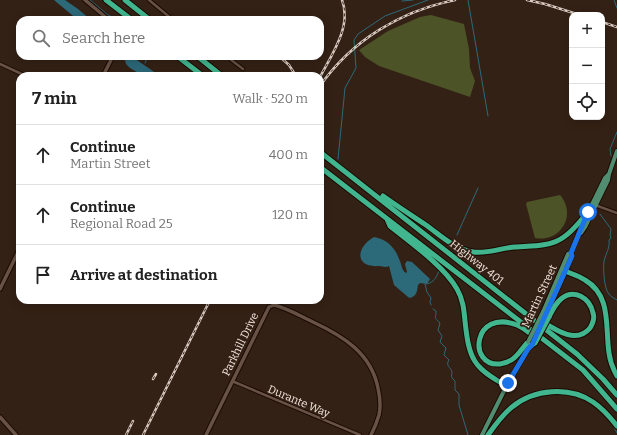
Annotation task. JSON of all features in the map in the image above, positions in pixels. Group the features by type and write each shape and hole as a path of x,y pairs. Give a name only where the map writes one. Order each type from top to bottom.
{"highway":[{"path":"106,0 127,16"},
{"path":"124,0 145,16"},
{"path":"182,60 198,72"},
{"path":"202,60 217,72"},
{"name":"Highway 401","path":"324,155 588,363 617,395"},
{"name":"Highway 401","path":"324,171 583,370 617,408"},
{"path":"372,192 380,194 457,247 473,252 553,243 568,234 588,212"},
{"path":"387,218 390,226 443,271 451,280 461,297 468,348 474,360 484,372 507,386"},
{"path":"565,271 585,280 595,289 605,306 607,315 609,353 617,376"},
{"path":"520,308 560,332 573,336 586,332 594,319 589,303 576,294 571,294 561,299 546,315 535,343 529,345 514,358 503,364 491,363 483,357 479,347 479,342 483,330 494,323 502,322 517,325 543,343 555,348"},
{"path":"488,435 494,425 512,407 523,399 540,393 556,391 568,392 593,401 617,426"}],"main road":[{"name":"Martin Street","path":"578,237 585,227 605,178 609,174 616,158 617,150"},
{"name":"Martin Street","path":"546,315 572,256 571,253 588,212 594,205"},
{"name":"Martin Street","path":"546,315 568,254 571,253"},
{"path":"482,435 529,345"}],"street":[{"path":"85,0 104,16"},
{"path":"149,0 168,16"},
{"path":"105,72 111,60"},
{"path":"231,60 243,69"},
{"path":"0,64 17,72"},
{"path":"594,205 617,213"},
{"path":"0,289 16,256"},
{"name":"Parkhill Drive","path":"206,435 268,307 274,305 332,331 358,350 366,359 376,377 380,402 379,416 371,435"},
{"name":"Durante Way","path":"232,381 360,435"},
{"path":"0,417 16,435"}],"green space":[{"path":"431,15 464,24 469,49 470,68 475,81 470,97 379,66 365,57 359,50 388,31 420,17"},
{"path":"560,195 567,210 564,226 559,232 552,236 535,238 526,204 527,202"}],"water":[{"path":"54,0 65,0 86,16 73,16"},
{"path":"125,60 137,60 154,72 137,72 126,64"},
{"path":"374,237 386,242 392,247 403,270 406,273 405,264 407,261 412,262 430,279 427,284 420,283 418,285 414,296 410,298 408,297 394,285 389,266 371,266 365,264 362,260 360,256 361,251 368,241"}],"waterway":[{"path":"90,0 110,16"},
{"path":"402,1 413,0"},
{"path":"338,159 345,88 356,68 354,40 358,34 385,16 428,0"},
{"path":"468,0 488,116"},
{"path":"614,0 617,8"},
{"path":"611,156 610,149 617,132"},
{"path":"457,235 478,188"},
{"path":"600,214 611,229 611,238 609,240 604,261 605,283 609,294 617,300"},
{"path":"427,284 437,276 439,271"},
{"path":"425,284 427,292 431,298 431,305"},
{"path":"433,309 436,311 435,318 440,323 438,330 442,336 440,342 446,348 444,355 449,360 448,365 452,372 452,378 455,381 455,390 459,394 459,405 468,435"},
{"path":"613,425 617,433"}],"railway":[{"path":"323,72 343,30 344,10 342,0"},
{"path":"324,81 347,55 379,30 416,12 455,0"},
{"path":"527,0 570,12"},
{"path":"605,23 617,27"},
{"path":"283,60 293,72"},
{"path":"143,435 208,304"},
{"path":"153,379 156,374"},
{"path":"126,435 133,421"}],"route":[{"path":"508,383 528,349 532,345 572,256 571,253 588,212"}]}
